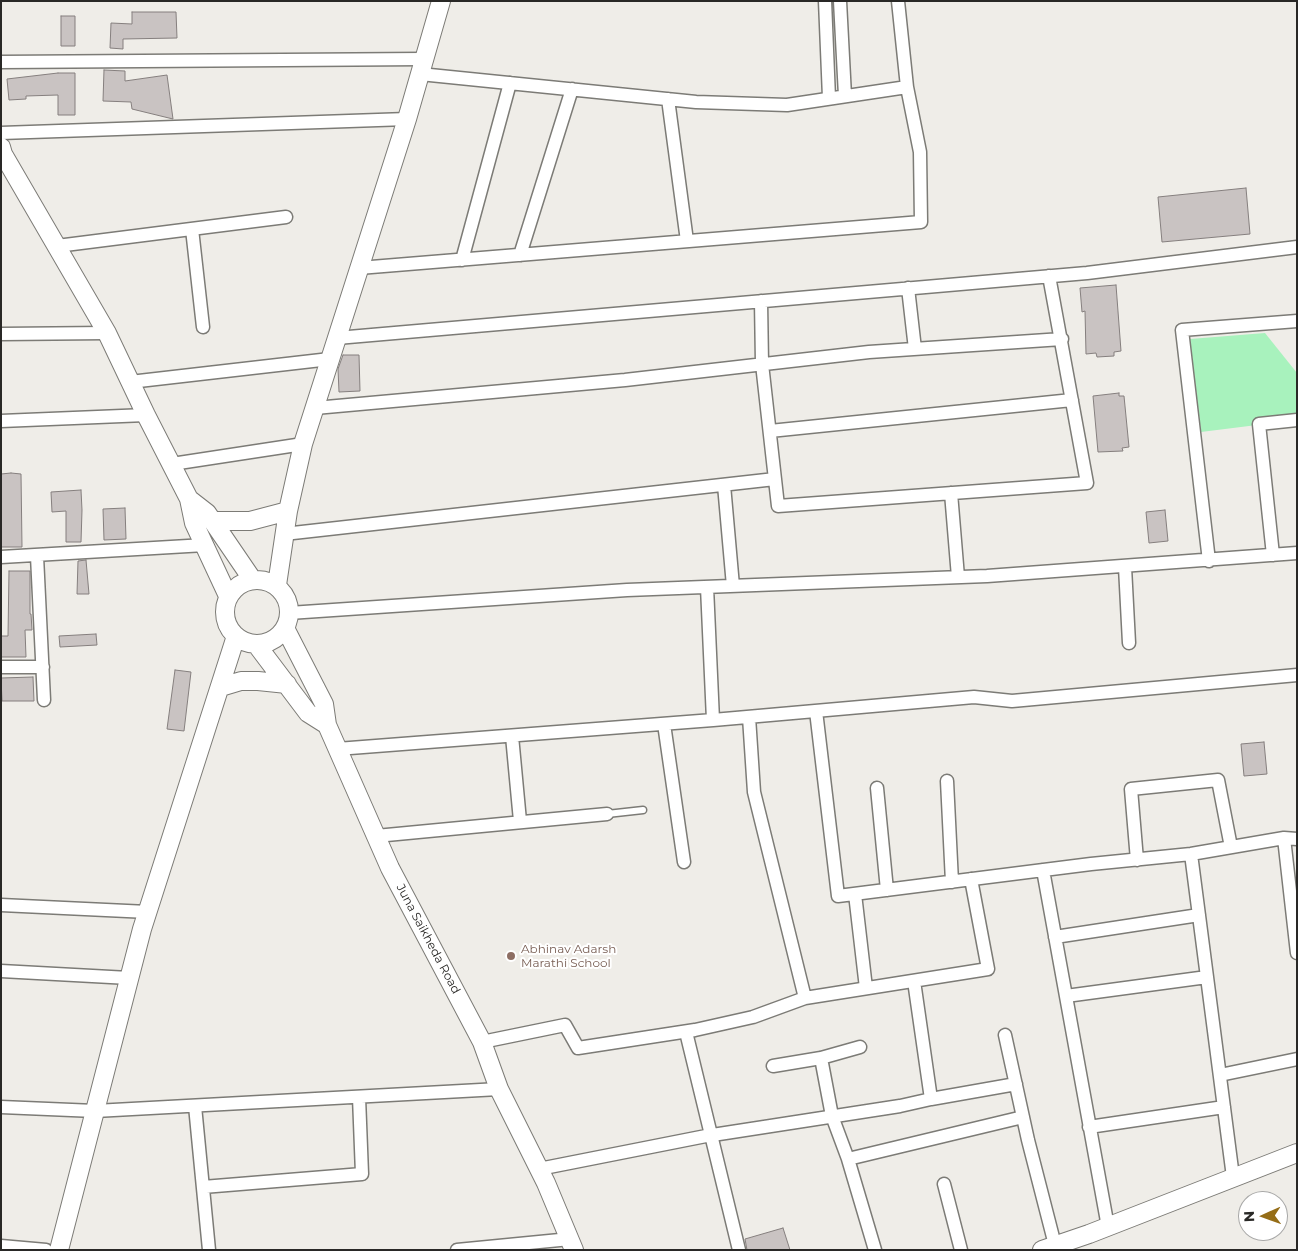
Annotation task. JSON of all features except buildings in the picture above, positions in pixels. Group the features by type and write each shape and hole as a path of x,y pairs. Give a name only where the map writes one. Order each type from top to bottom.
{"main road":[{"path":"277,586 288,511 303,444 407,119 441,1"},
{"path":"1,147 3,154 107,333 189,499 194,523 228,596"},
{"path":"189,499 207,513 252,579"},
{"path":"212,521 250,521 288,511"},
{"path":"252,579 269,581 277,586 284,593 288,603 287,620 273,640 265,643 246,642 236,636 229,628 225,618 228,596 242,582 252,579"},
{"name":"Juna Saikheda Road","path":"287,620 324,704 327,725 390,868 482,1042 499,1089 539,1169 572,1245"},
{"path":"59,1250 129,978 148,912 236,636"},
{"path":"256,644 308,713 327,725"},
{"path":"221,687 241,682 258,681 287,684"},
{"path":"1049,1248 1075,1244 1108,1227 1297,1153"}],"street":[{"path":"825,1 829,98"},
{"path":"840,1 846,96"},
{"path":"359,268 921,222 920,152 906,87 898,1"},
{"path":"1,62 422,67 510,83 572,90 696,102 787,105 906,87"},
{"path":"462,260 510,83"},
{"path":"520,255 572,90"},
{"path":"668,99 687,241"},
{"path":"1,133 407,119"},
{"path":"57,246 286,217"},
{"path":"192,229 203,327"},
{"path":"337,338 1049,276 1297,247"},
{"path":"761,301 762,364 778,506 1087,483 1062,338 1049,276"},
{"path":"908,288 915,348"},
{"path":"1209,561 1182,330 1297,321"},
{"path":"1,334 107,333"},
{"path":"315,408 625,380 915,348 1062,338"},
{"path":"130,382 330,359"},
{"path":"770,430 1072,400"},
{"path":"1,421 146,415"},
{"path":"1274,555 1260,424 1297,420"},
{"path":"172,464 303,444"},
{"path":"284,534 775,479"},
{"path":"724,485 733,586"},
{"path":"952,493 958,577"},
{"path":"1,557 205,545"},
{"path":"287,620 627,590 958,577 1125,567 1297,553"},
{"path":"37,556 44,700"},
{"path":"1125,567 1129,643"},
{"path":"707,587 713,720"},
{"path":"1,667 43,667"},
{"path":"337,749 750,717 974,697 1012,701 1297,675"},
{"path":"816,711 838,896 1043,870 1191,854 1284,838 1297,839"},
{"path":"750,717 754,792 805,998"},
{"path":"664,724 684,862"},
{"path":"512,736 520,821"},
{"path":"1137,860 1130,788 1218,780 1231,847"},
{"path":"947,781 952,882"},
{"path":"878,788 887,890"},
{"path":"376,836 607,814"},
{"path":"1284,838 1297,953"},
{"path":"1191,854 1233,1177"},
{"path":"1043,870 1108,1227"},
{"path":"482,1042 566,1025 578,1048 686,1032 753,1018 805,998 988,969 970,879"},
{"path":"855,894 866,988"},
{"path":"1,905 148,912"},
{"path":"1055,936 1199,915"},
{"path":"1,971 129,978"},
{"path":"1066,996 1207,977"},
{"path":"914,981 931,1099"},
{"path":"686,1032 739,1250"},
{"path":"1005,1034 1049,1248"},
{"path":"773,1066 821,1058 860,1047"},
{"path":"821,1058 832,1116 848,1159 875,1250"},
{"path":"1220,1075 1297,1059"},
{"path":"539,1169 711,1135 900,1106 1016,1084"},
{"path":"1,1107 95,1111 499,1089"},
{"path":"203,1186 362,1174 359,1097"},
{"path":"195,1106 209,1250"},
{"path":"1090,1127 1224,1107"},
{"path":"848,1159 1023,1117"},
{"path":"944,1184 961,1250"},
{"path":"457,1250 572,1245"},
{"path":"1,1246 46,1250"}],"lane":[{"path":"607,814 643,810"}],"green space":[{"path":"1265,333 1297,373 1297,420 1201,432 1190,339"}],"place":[{"name":"Abhinav Adarsh Marathi School","path":"511,956"}]}
